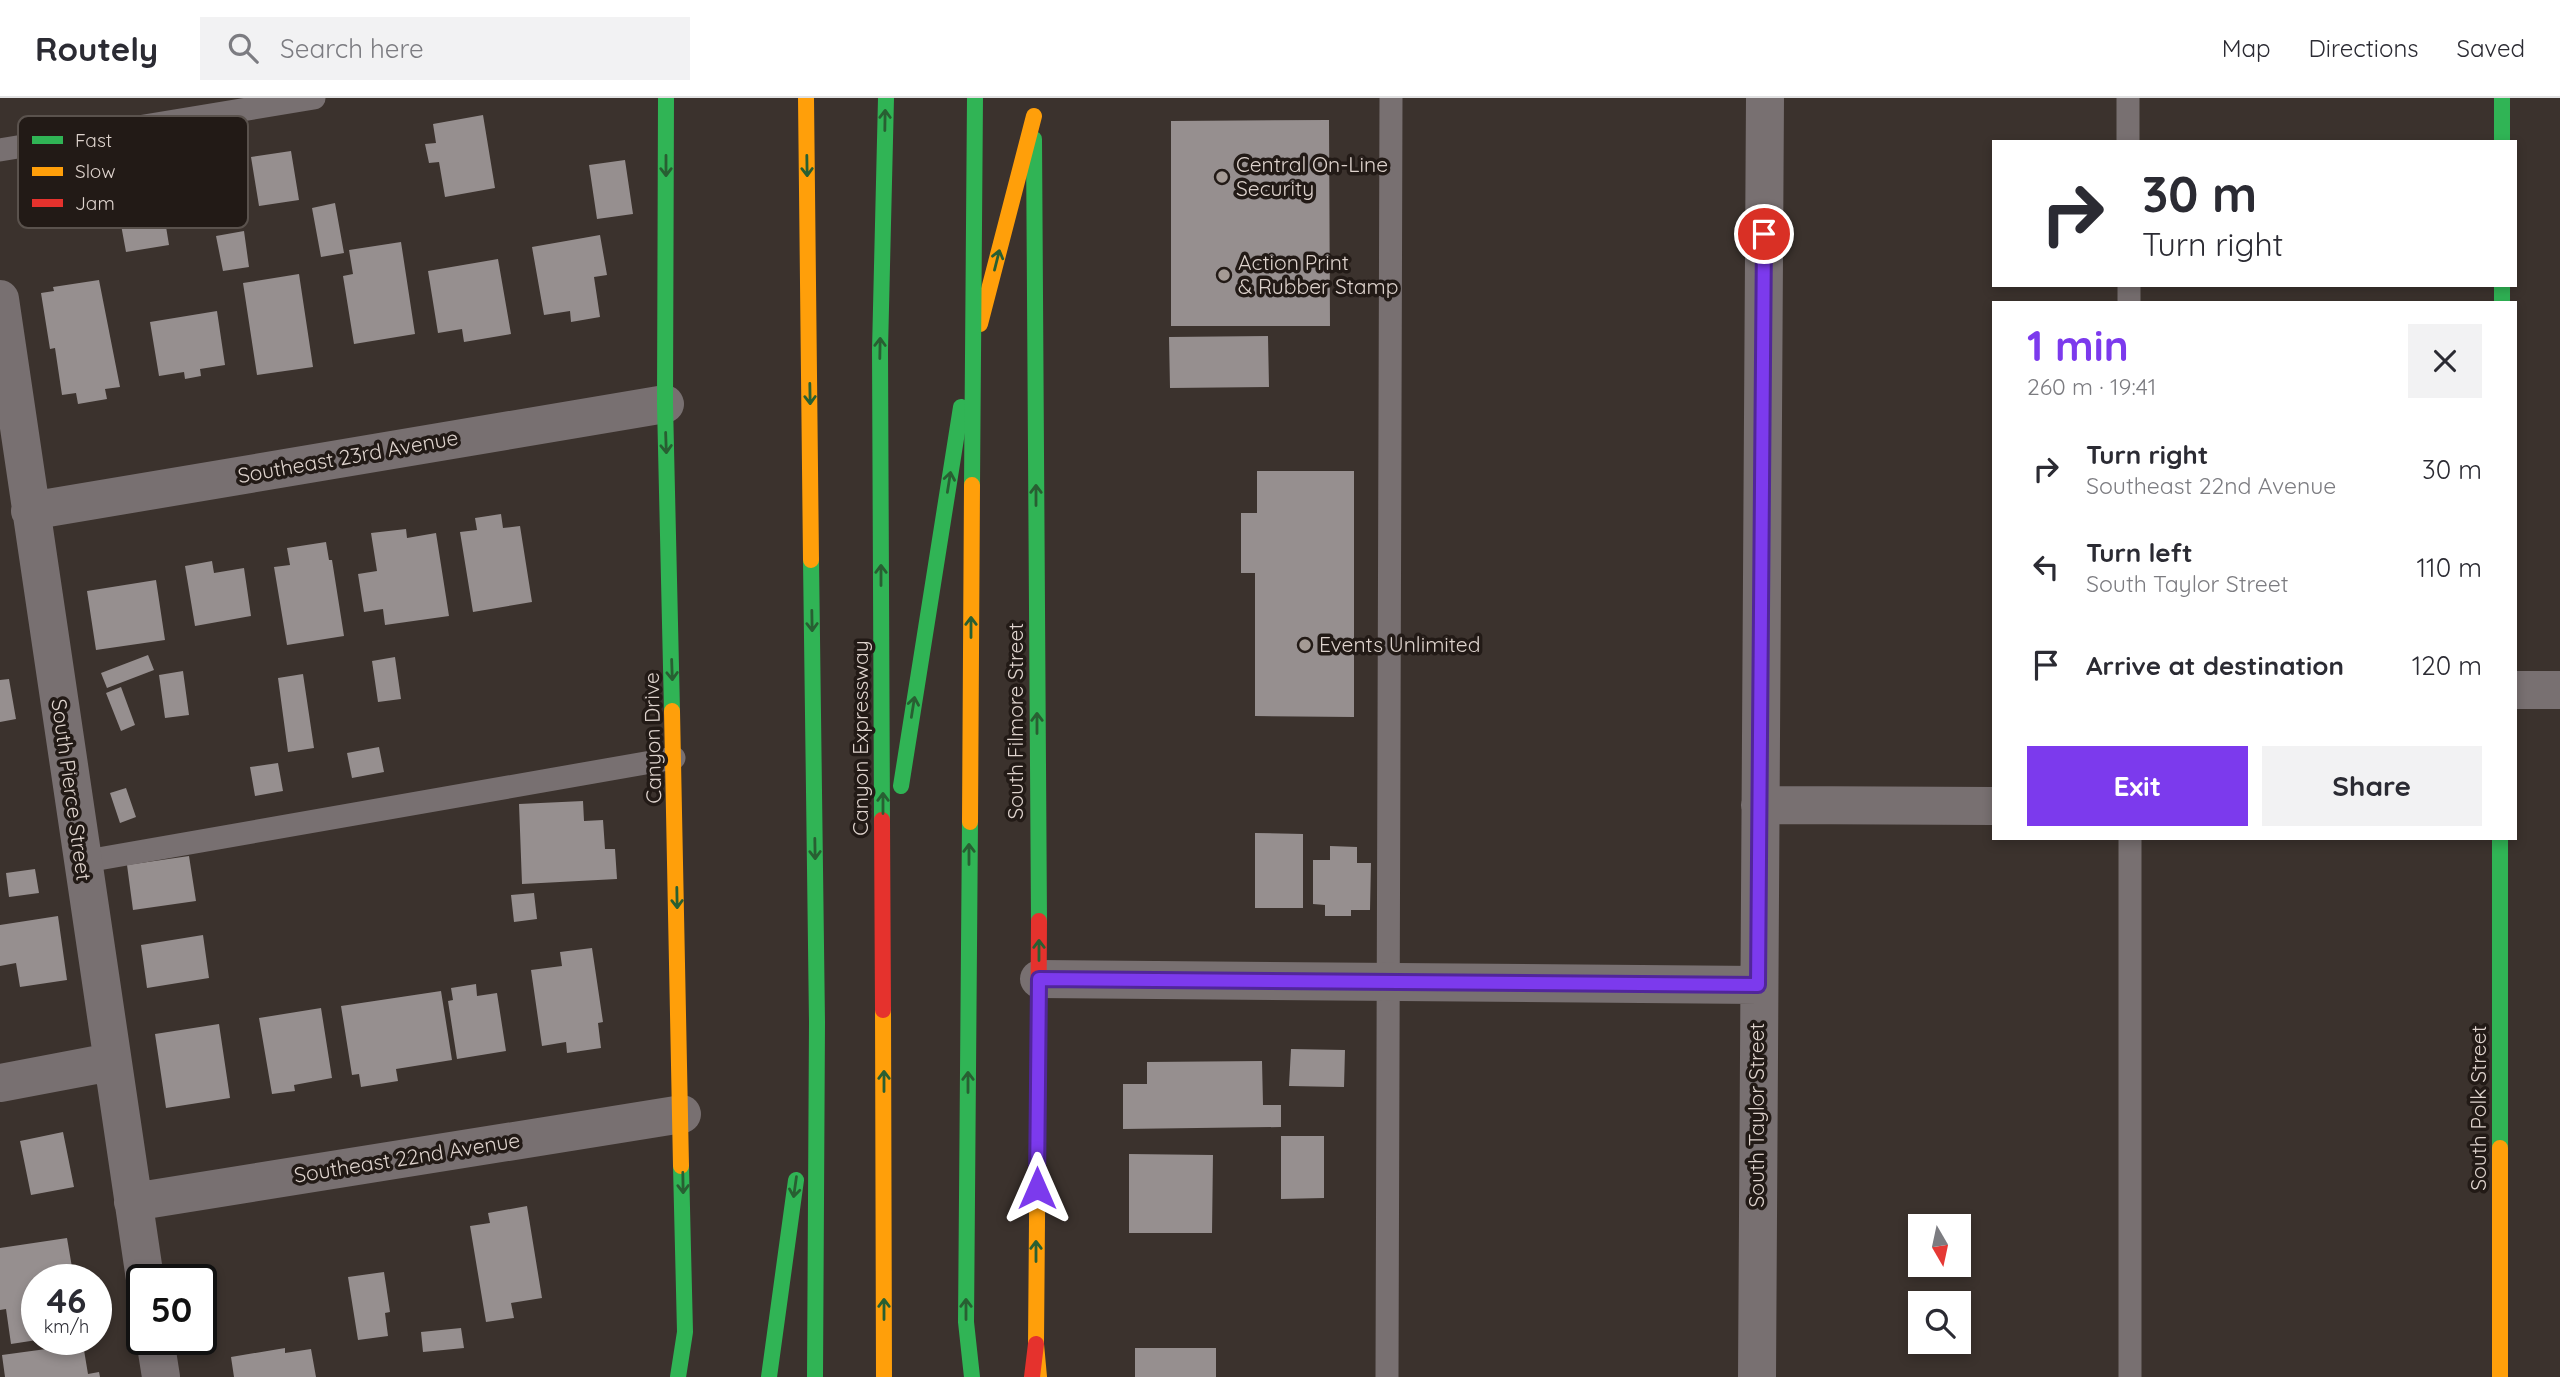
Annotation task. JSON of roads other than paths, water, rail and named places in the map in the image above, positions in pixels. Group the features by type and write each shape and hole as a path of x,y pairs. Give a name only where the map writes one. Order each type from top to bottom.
{"main road":[{"name":"Canyon Drive","path":"666,98 665,404 685,1332 678,1377"},
{"path":"806,98 817,1022 815,1377"},
{"name":"Canyon Expressway","path":"884,1377 880,350 886,98"},
{"path":"972,1377 966,1322 975,98"},
{"name":"South Filmore Street","path":"1033,98 1039,979 1036,1344"},
{"path":"2502,98 2502,140"},
{"path":"883,895 965,384 1034,116"},
{"name":"South Polk Street","path":"2500,840 2500,1377"},
{"path":"769,1377 817,1022"},
{"path":"1032,1377 1036,1344"},
{"path":"1036,1344 1039,1377"}],"street":[{"name":"South Taylor Street","path":"1756,1377 1765,98"},
{"name":"South Pierce Street","path":"0,299 81,862 143,1264"},
{"name":"Southeast 23rd Avenue","path":"30,511 665,404"},
{"path":"2517,690 2560,690"},
{"path":"1760,805 1992,806"},
{"path":"1039,979 1758,985"},
{"path":"0,1083 111,1062"},
{"name":"Southeast 22nd Avenue","path":"133,1202 682,1114"},
{"path":"158,1355 161,1377"}],"lane":[{"path":"205,116 314,98"},
{"path":"1387,1377 1391,98"},
{"path":"2128,98 2128,140"},
{"path":"0,150 18,147"},
{"path":"81,862 674,758"},
{"path":"2130,840 2130,1377"}],"place":[{"name":"Central On-Line Security","path":"1222,177"},
{"name":"Action Print & Rubber Stamp","path":"1224,275"},
{"name":"Events Unlimited","path":"1305,645"}]}
